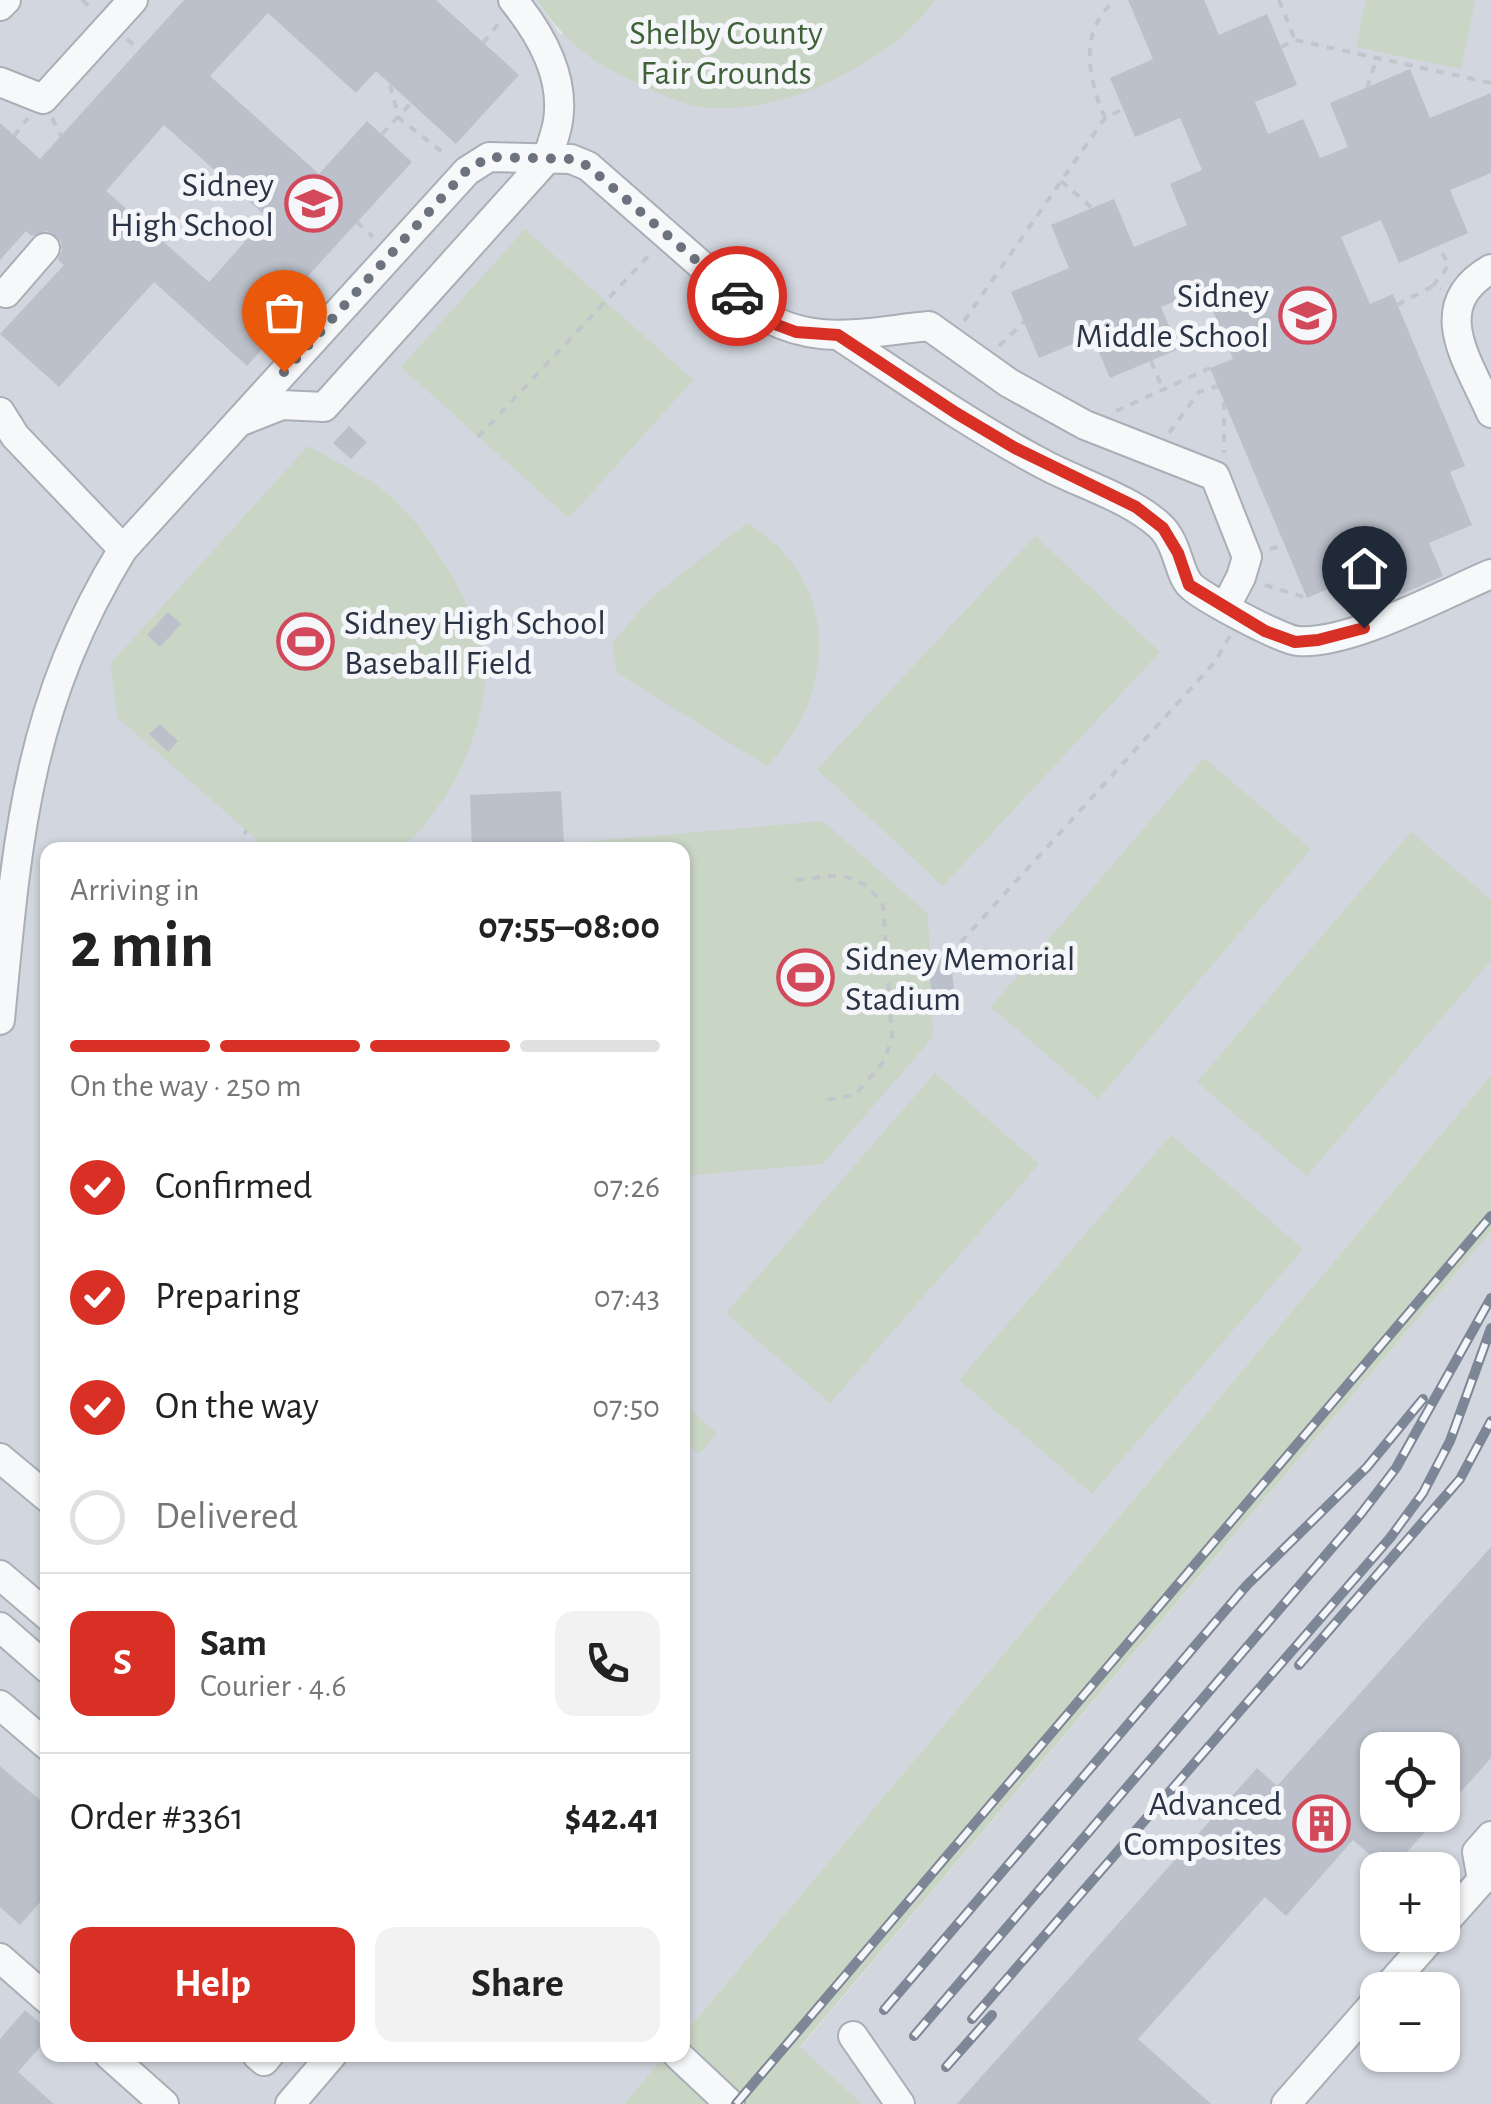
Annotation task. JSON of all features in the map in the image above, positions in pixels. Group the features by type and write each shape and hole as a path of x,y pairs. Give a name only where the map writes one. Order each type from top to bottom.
{"street":[{"path":"0,6 6,0"},
{"path":"0,82 42,100 133,0"},
{"path":"238,423 282,405 324,407 547,158 559,120 557,82 544,45 513,0"},
{"path":"0,1020 3,962 20,828 43,723 60,672 94,596 123,549 466,171 489,157 571,159 588,166 772,323 796,332 838,335 929,326 986,366 1085,425 1215,476 1247,557 1234,611"},
{"path":"2,293 44,248"},
{"path":"1491,269 1468,288 1456,306 1454,330 1491,413"},
{"path":"838,335 1015,448 1136,507 1163,528 1178,553 1189,585 1265,631 1295,642 1364,628 1491,574"},
{"path":"0,412 15,436 123,549"},
{"path":"0,1458 40,1491"},
{"path":"0,1575 40,1609"},
{"path":"0,1627 40,1662"},
{"path":"0,1706 40,1739"},
{"path":"1460,1905 1482,1880 1477,1852 1491,1836"},
{"path":"1401,1972 1419,1952"},
{"path":"0,1958 40,1993"},
{"path":"1286,2104 1360,2020"},
{"path":"854,2036 900,2104"},
{"path":"117,2062 164,2104"},
{"path":"290,2104 326,2062"},
{"path":"686,2062 730,2104"}],"path":[{"path":"1105,118 1092,86 1088,62 1094,30 1115,0"},
{"path":"1279,0 1294,40"},
{"path":"1281,46 1294,40 1491,84"},
{"path":"1367,88 1377,58"},
{"path":"390,84 399,118 466,171"},
{"path":"382,134 411,103"},
{"path":"950,341 1105,118 1123,110"},
{"path":"1061,181 1092,208"},
{"path":"478,437 669,234"},
{"path":"1434,286 1448,265 1438,246"},
{"path":"986,366 1002,342 1024,322"},
{"path":"1152,361 1163,390"},
{"path":"1085,425 1210,368"},
{"path":"1153,454 1199,392 1218,386"},
{"path":"1215,476 1224,454 1224,402"},
{"path":"1241,577 1307,598"},
{"path":"887,964 950,954 1216,662 1234,611"},
{"path":"242,842 246,830"},
{"path":"796,880 849,874 871,888 883,905 892,1038 884,1060 855,1095 826,1100"}],"shaded area":[{"path":"0,0 537,0 560,34 896,42 937,0 1491,0 1491,1075 690,2027 690,842 40,842 40,2062 659,2062 624,2104 0,2104"},
{"path":"1491,1232 1491,2104 862,2104 800,2048"}],"green space":[{"name":"Shelby County Fair Grounds","path":"537,0 937,0 893,44 829,82 782,100 708,108 670,98 604,66 568,39"},
{"path":"1366,0 1475,0 1461,69 1356,47"},
{"path":"525,229 693,380 569,518 401,367"},
{"name":"Sidney High School Baseball Field","path":"308,446 378,486 420,528 466,604 477,630 485,677 477,725 459,772 433,815 408,842 260,842 118,718 110,664"},
{"path":"747,523 778,546 799,574 813,605 819,638 817,672 807,705 791,737 767,766 617,673 612,643 652,597"},
{"path":"1035,536 1160,652 943,886 817,769"},
{"path":"1204,758 1311,849 1098,1099 991,1007"},
{"name":"Sidney Memorial Stadium","path":"823,821 928,914 933,1037 823,1164 690,1175 690,842 583,842"},
{"path":"1411,832 1491,900 1491,960 1307,1176 1197,1082"},
{"path":"935,1073 1039,1164 830,1403 726,1313"},
{"path":"1491,1075 1491,1232 800,2047 862,2104 624,2104 659,2062 690,2062 690,2027"},
{"path":"1171,1135 1303,1249 1092,1494 959,1380"},
{"path":"690,1409 717,1433 699,1454 690,1446"}],"building":[{"name":"Sidney High School","path":"184,0 436,0 519,75 456,144 376,71 356,93 268,13 210,76 319,174 367,121 412,162 308,276 319,286 247,366 154,282 59,387 0,334 64,265 58,260 61,241 47,231 32,236 26,231 0,260 0,123 40,159","holes":["164,125 267,217 209,282 106,191"]},
{"name":"Sidney Middle School","path":"1128,0 1204,0 1219,35 1267,14 1297,85 1255,102 1268,134 1303,119 1320,158 1348,147 1330,103 1410,69 1430,118 1491,93 1491,173 1450,190 1468,233 1399,263 1381,220 1341,237 1370,304 1393,294 1465,466 1450,472 1472,525 1429,543 1443,576 1360,612 1347,581 1307,598 1210,368 1233,359 1204,289 1161,307 1179,349 1110,378 1092,336 1039,358 1011,292 1069,268 1051,225 1114,199 1134,247 1187,225 1170,184 1202,170 1180,118 1135,137 1110,78 1153,59"},
{"path":"349,426 367,442 351,459 333,443"},
{"path":"168,612 181,624 160,647 147,635"},
{"path":"160,724 178,741 168,752 149,734"},
{"path":"561,791 564,842 472,842 470,795"},
{"path":"950,954 955,998 932,1000 928,956"},
{"name":"Advanced Composites","path":"1491,1547 1491,1758 1460,1793 1460,1732 1360,1732 1360,1832 1425,1832 1407,1852 1367,1852 1353,1840 1286,1916 1265,1897 1138,2039 1211,2104 957,2104 1257,1768 1277,1786"},
{"path":"0,1766 40,1800 40,1902 20,1925 0,1907"},
{"path":"25,2010 40,2023 40,2047 18,2072 54,2104 0,2104 0,2039"}],"railway":[{"path":"736,2104 1491,1216"},
{"path":"914,2036 1360,1515 1396,1468 1491,1298"},
{"path":"972,2019 1390,1538 1423,1493 1450,1441 1491,1328"},
{"path":"884,2010 1247,1585 1367,1467 1423,1399"},
{"path":"1299,1665 1460,1479 1491,1421"},
{"path":"946,2067 992,2015"}],"way so far":[{"path":"284,372 466,171 489,157 571,159 588,166 635,203 737,296"}],"place":[{"name":"Sidney High School","path":"313,204"},
{"name":"Sidney Middle School","path":"1308,315"},
{"name":"Sidney High School Baseball Field","path":"305,642"},
{"name":"Sidney Memorial Stadium","path":"806,978"},
{"name":"Advanced Composites","path":"1321,1823"}],"route":[{"path":"737,296 772,323 796,332 838,335 1015,448 1136,507 1163,528 1178,553 1189,585 1265,631 1295,642 1364,628"}]}
